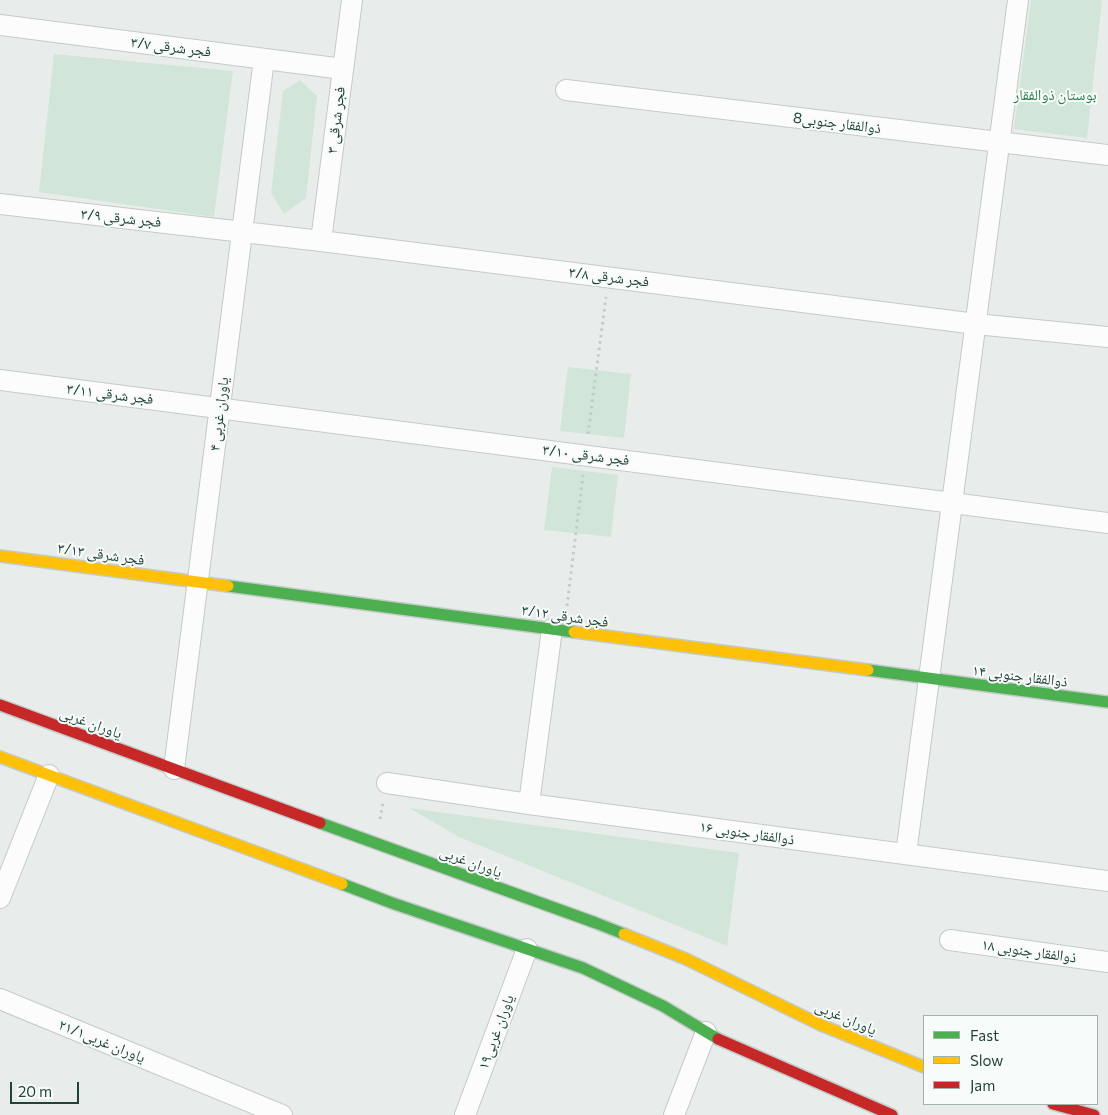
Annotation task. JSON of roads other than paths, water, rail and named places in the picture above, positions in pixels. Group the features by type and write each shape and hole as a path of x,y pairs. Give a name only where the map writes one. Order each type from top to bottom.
{"main road":[{"name":"۳/۱۳ فجر شرقی","path":"0,556 198,582"},
{"name":"۳/۱۲ فجر شرقی","path":"198,582 929,680"},
{"name":"۱۴ ذوالفقار جنوبی","path":"929,680 1108,702"},
{"name":"یاوران غربی","path":"0,705 375,844 596,923 686,959 821,1025 923,1067"},
{"path":"0,757 392,903 583,968 663,1006 721,1041 892,1115"},
{"path":"1057,1105 1088,1113 1108,1110"}],"street":[{"name":"۳ فجر شرقی","path":"321,241 352,0"},
{"path":"906,854 1018,0"},
{"name":"۳/۷ فجر شرقی","path":"0,25 343,69"},
{"name":"۴ یاوران غربی","path":"174,770 264,59"},
{"name":"8ذوالفقار جنوبی","path":"566,90 1108,155"},
{"name":"۳/۹ فجر شرقی","path":"0,204 243,232"},
{"name":"۳/۸ فجر شرقی","path":"243,232 976,324 1108,337"},
{"name":"۳/۱۱ فجر شرقی","path":"0,380 220,408"},
{"name":"۳/۱۰ فجر شرقی","path":"220,408 1108,522"},
{"path":"529,804 558,630"},
{"path":"0,898 49,775"},
{"name":"۱۶ ذوالفقار جنوبی","path":"387,783 529,804 1108,881"},
{"name":"۱۸ ذوالفقار جنوبی","path":"950,940 1108,962"},
{"name":"یاوران غربی۱۹","path":"465,1115 526,949"},
{"name":"یاوران غربی۲۱/۱","path":"0,999 282,1115"},
{"path":"674,1115 706,1032"}],"park label":[{"name":"بوستان ذوالفقار","path":"1055,95"}]}
